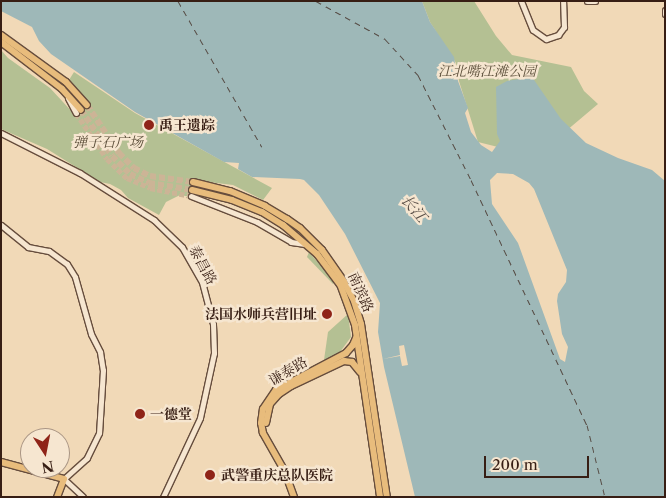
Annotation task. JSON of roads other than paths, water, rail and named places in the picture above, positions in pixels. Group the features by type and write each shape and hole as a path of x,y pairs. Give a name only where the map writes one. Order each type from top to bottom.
{"main road":[{"path":"1,35 68,84 87,105"},
{"path":"1,42 64,91 79,111"},
{"path":"64,91 68,84"},
{"name":"南滨路","path":"192,190 232,200 262,212 308,244 340,284 352,315 375,465 376,461 379,461 385,496"},
{"name":"南滨路","path":"192,190 230,191 273,211 300,228 333,264 349,291 360,318 385,496"},
{"name":"谦泰路","path":"294,497 284,470 263,433 261,423 263,409 276,390 346,354 356,337"},
{"name":"谦泰路","path":"299,497 287,468 269,437 266,422 270,404 285,389 341,361 352,362 362,373"},
{"path":"372,447 377,446 378,442"},
{"path":"1,462 20,467"},
{"path":"50,478 56,484 58,495"},
{"path":"58,495 64,479 60,478"}],"street":[{"path":"521,1 534,30 546,39 558,35 564,27 562,1"},
{"path":"587,1 595,1"},
{"name":"泰昌路","path":"1,133 80,173 154,220 182,247 202,282 211,313 214,334 209,379 200,418 163,497"},
{"path":"192,190 257,222 291,242 308,244"},
{"path":"1,225 28,247 49,251 67,264 75,277 102,360 99,433 87,458 64,479 82,497"}],"water":[{"name":"长江","path":"1,1 422,1 430,22 454,57 458,81 468,108 465,113 471,132 481,145 492,152 500,141 497,134 496,87 507,81 532,77 561,119 586,143 618,158 652,170 665,181 665,497 415,497 384,367 378,332 380,303 345,234 319,195 304,180 252,177 238,169 239,163 224,162 135,112 51,54 39,41 32,27 1,11","holes":["497,173 513,174 529,183 534,189 567,270 566,282 558,294 557,301 562,334 568,347 565,362 560,359 518,243 492,204 490,180"]}],"tunnel":[{"path":"87,105 119,153 134,168 150,176 193,182"},
{"path":"81,110 112,156 130,174 149,183 192,190"},
{"path":"76,113 107,159 127,178 150,188 191,196"}],"place":[{"name":"禹王遗踪","path":"149,125"},
{"name":"法国水师兵营旧址","path":"327,314"},
{"name":"一德堂","path":"140,414"},
{"name":"武警重庆总队医院","path":"210,475"}],"park label":[{"name":"江北嘴江滩公园","path":"487,71"},
{"name":"弹子石广场","path":"108,142"}]}
